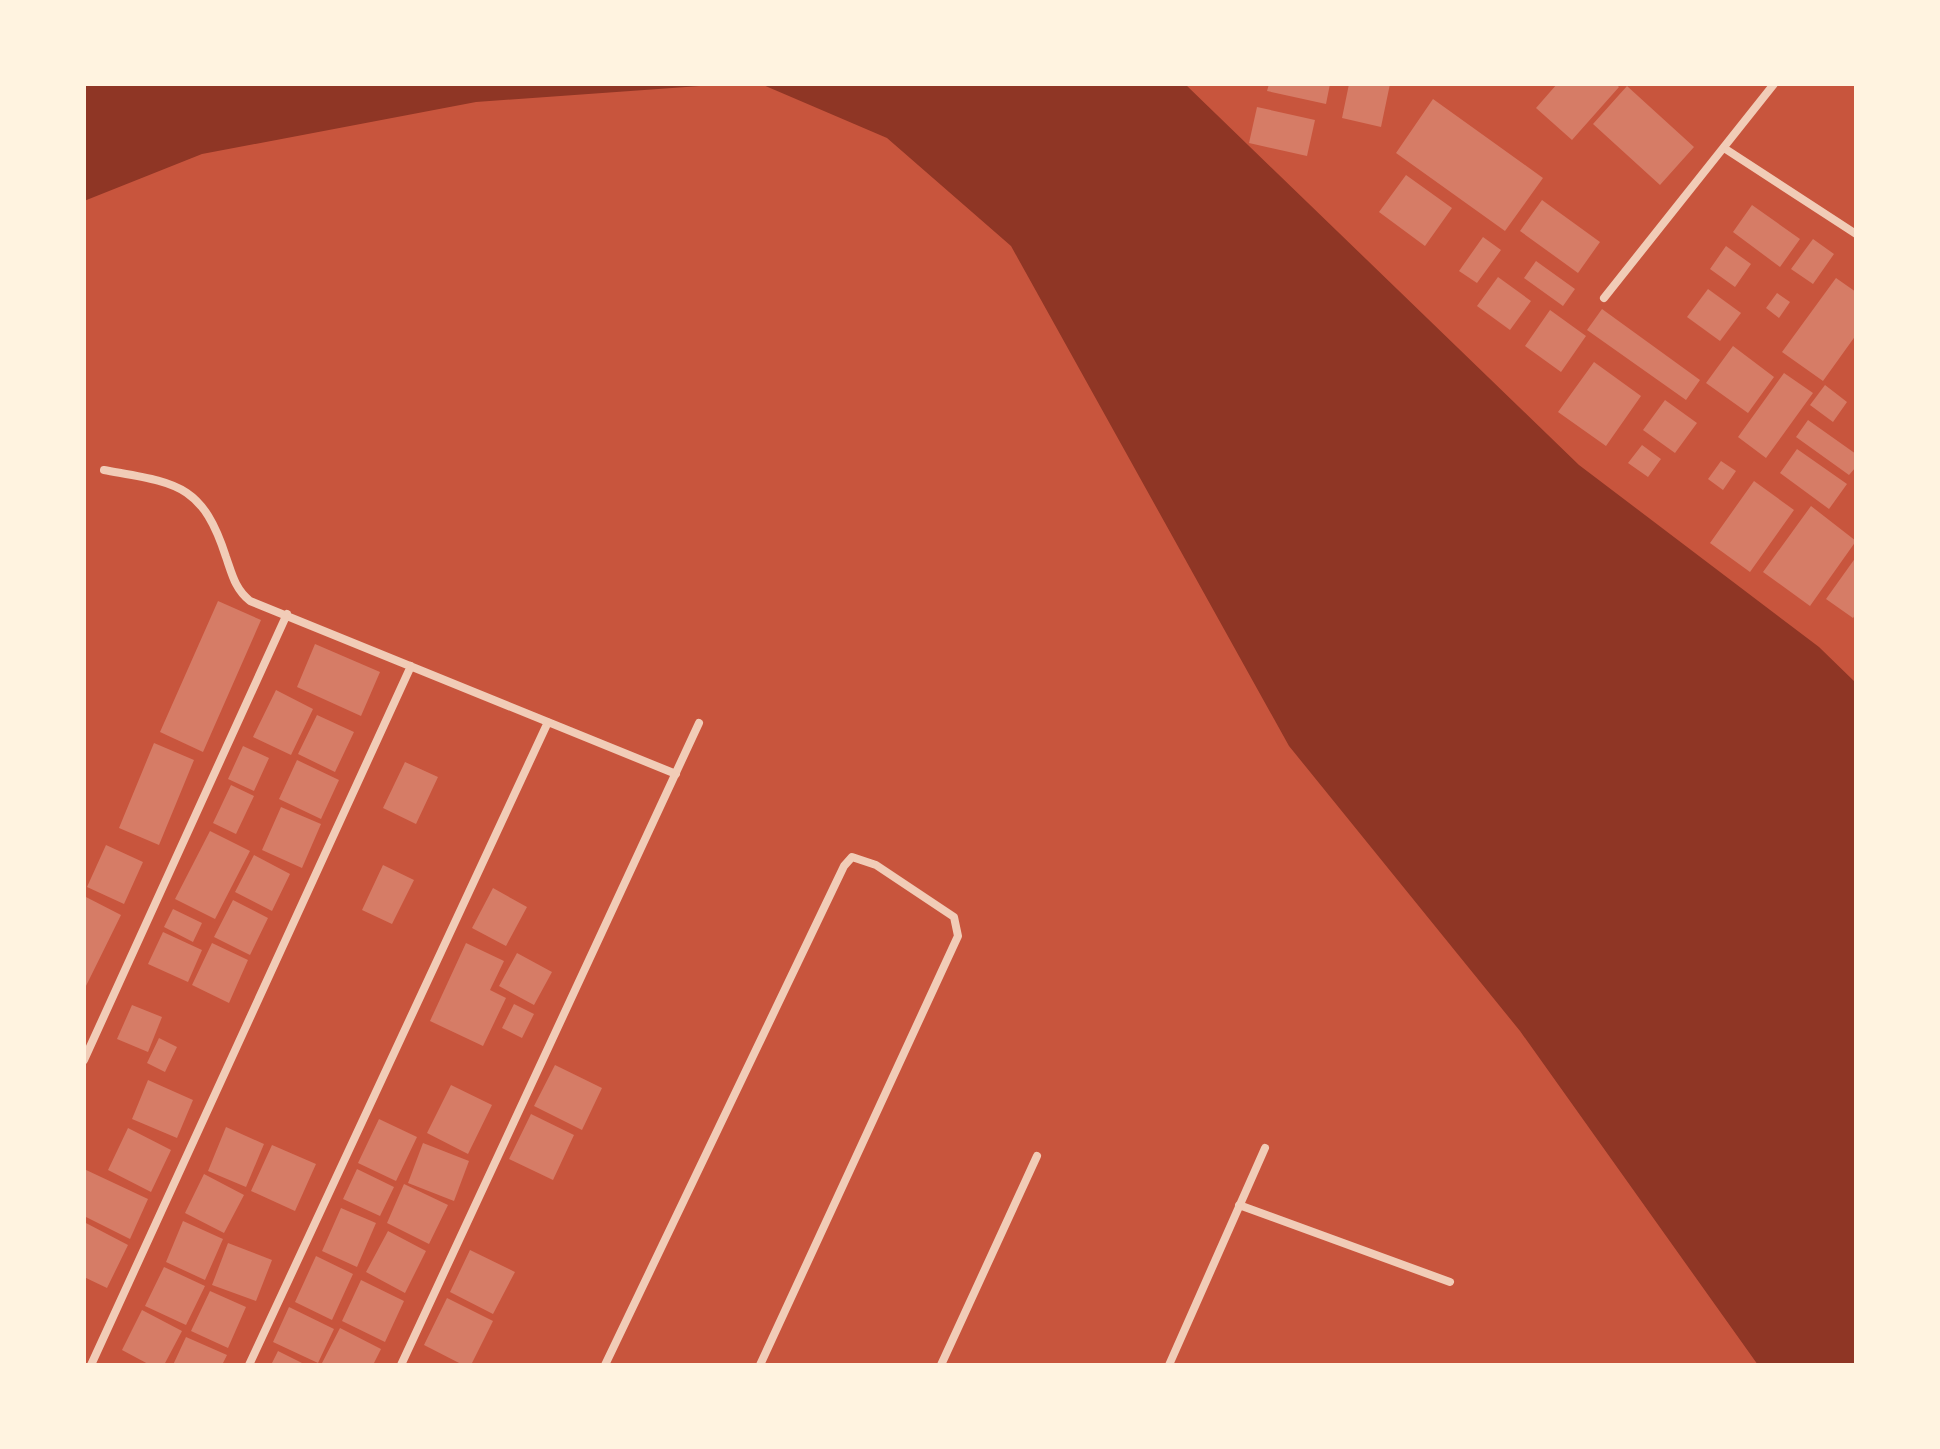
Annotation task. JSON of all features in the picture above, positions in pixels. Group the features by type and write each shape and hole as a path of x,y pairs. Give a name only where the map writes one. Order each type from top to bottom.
{"street":[{"path":"1604,298 1774,84"},
{"path":"1724,148 1856,234"},
{"path":"104,470 176,486 196,497 218,532 240,593 250,601 676,774"},
{"path":"84,1060 287,614"},
{"path":"91,1365 411,666"},
{"path":"249,1365 548,722"},
{"path":"401,1365 699,723"},
{"path":"605,1365 844,866 852,857 876,865 954,917 959,926 958,936 760,1365"},
{"path":"1169,1365 1265,1148"},
{"path":"941,1365 1037,1156"},
{"path":"1239,1205 1450,1282"}],"shaded area":[{"path":"84,84 728,84 476,102 202,154 84,201"},
{"path":"761,84 1185,84 1579,465 1819,647 1856,683 1856,1365 1758,1365 1520,1031 1289,746 1011,246 887,138"}],"building":[{"path":"1269,84 1330,84 1326,104 1267,91"},
{"path":"1349,84 1390,84 1381,127 1342,118"},
{"path":"1557,84 1616,84 1619,87 1572,140 1536,108"},
{"path":"1627,86 1694,147 1660,185 1593,124"},
{"path":"1433,99 1543,178 1505,231 1396,153"},
{"path":"1257,107 1315,120 1307,156 1249,143"},
{"path":"1406,175 1452,208 1425,246 1379,212"},
{"path":"1542,200 1600,242 1578,273 1520,231"},
{"path":"1752,205 1800,239 1780,267 1733,232"},
{"path":"1483,237 1501,250 1477,283 1459,271"},
{"path":"1813,239 1834,254 1813,284 1791,269"},
{"path":"1726,246 1751,264 1735,287 1710,269"},
{"path":"1536,261 1575,289 1563,306 1524,278"},
{"path":"1498,277 1531,301 1510,330 1477,306"},
{"path":"1836,278 1856,292 1856,335 1823,381 1782,352"},
{"path":"1708,289 1741,313 1720,341 1687,317"},
{"path":"1777,293 1790,302 1779,318 1766,308"},
{"path":"1602,309 1700,380 1686,400 1587,330"},
{"path":"1550,310 1586,336 1561,372 1525,346"},
{"path":"1733,346 1774,377 1748,413 1706,383"},
{"path":"1594,362 1641,396 1606,446 1558,412"},
{"path":"1784,373 1813,393 1766,458 1738,437"},
{"path":"1825,385 1847,402 1833,422 1810,405"},
{"path":"1665,400 1697,423 1675,453 1643,430"},
{"path":"1808,420 1856,454 1856,467 1849,475 1796,437"},
{"path":"1642,445 1661,459 1648,477 1628,463"},
{"path":"1797,449 1847,484 1829,509 1780,473"},
{"path":"1721,461 1736,471 1723,490 1708,479"},
{"path":"1754,481 1794,510 1750,572 1710,543"},
{"path":"1811,506 1856,541 1810,606 1763,572"},
{"path":"1856,557 1856,614 1853,618 1826,599"},
{"path":"218,601 261,620 203,752 160,732"},
{"path":"315,644 380,672 361,716 297,687"},
{"path":"276,690 313,709 291,755 253,737"},
{"path":"317,715 354,732 335,772 298,754"},
{"path":"154,743 194,760 159,845 119,828"},
{"path":"243,746 269,758 254,791 228,779"},
{"path":"297,760 339,780 321,819 279,799"},
{"path":"405,762 438,777 416,824 383,808"},
{"path":"231,785 254,796 236,834 213,823"},
{"path":"281,807 321,824 302,868 262,850"},
{"path":"210,831 250,851 215,919 175,899"},
{"path":"106,845 143,862 124,904 87,887"},
{"path":"254,855 290,874 272,911 235,892"},
{"path":"383,865 414,880 392,924 362,910"},
{"path":"493,888 527,907 506,946 472,928"},
{"path":"84,896 121,915 84,990"},
{"path":"233,900 268,918 250,955 214,937"},
{"path":"173,909 202,923 193,942 164,927"},
{"path":"163,932 202,950 188,982 148,964"},
{"path":"212,943 248,960 229,1003 192,985"},
{"path":"466,943 504,961 490,990 506,998 483,1046 430,1021"},
{"path":"517,953 552,972 534,1005 499,986"},
{"path":"514,1004 534,1014 522,1038 502,1028"},
{"path":"132,1005 162,1017 148,1052 117,1039"},
{"path":"159,1038 177,1047 165,1072 147,1063"},
{"path":"555,1065 602,1088 582,1130 534,1106"},
{"path":"148,1080 193,1100 177,1138 132,1119"},
{"path":"451,1085 492,1105 468,1154 427,1133"},
{"path":"531,1114 574,1135 553,1180 509,1159"},
{"path":"379,1119 417,1137 396,1181 358,1163"},
{"path":"226,1127 264,1144 246,1187 208,1171"},
{"path":"128,1128 171,1150 151,1192 108,1170"},
{"path":"423,1143 469,1161 454,1201 408,1183"},
{"path":"272,1145 316,1164 295,1211 251,1191"},
{"path":"84,1169 148,1199 130,1239 84,1216"},
{"path":"357,1169 394,1187 380,1216 343,1199"},
{"path":"204,1174 244,1195 224,1233 185,1213"},
{"path":"404,1184 448,1205 429,1244 387,1223"},
{"path":"341,1208 376,1223 357,1267 322,1251"},
{"path":"183,1221 223,1239 205,1280 166,1262"},
{"path":"84,1222 128,1245 107,1288 84,1277"},
{"path":"388,1231 426,1251 405,1293 366,1272"},
{"path":"228,1243 272,1260 256,1301 212,1285"},
{"path":"470,1250 515,1272 493,1314 450,1292"},
{"path":"316,1256 353,1274 332,1320 295,1302"},
{"path":"164,1267 205,1286 186,1325 145,1306"},
{"path":"361,1280 404,1301 385,1342 342,1321"},
{"path":"210,1291 246,1307 228,1348 191,1331"},
{"path":"447,1298 493,1321 471,1365 463,1365 424,1345"},
{"path":"289,1307 334,1329 318,1363 273,1342"},
{"path":"142,1310 182,1331 164,1365 150,1365 122,1350"},
{"path":"340,1328 381,1349 373,1365 321,1365"},
{"path":"186,1337 227,1355 222,1365 173,1365"},
{"path":"278,1351 306,1365 271,1365"}]}
